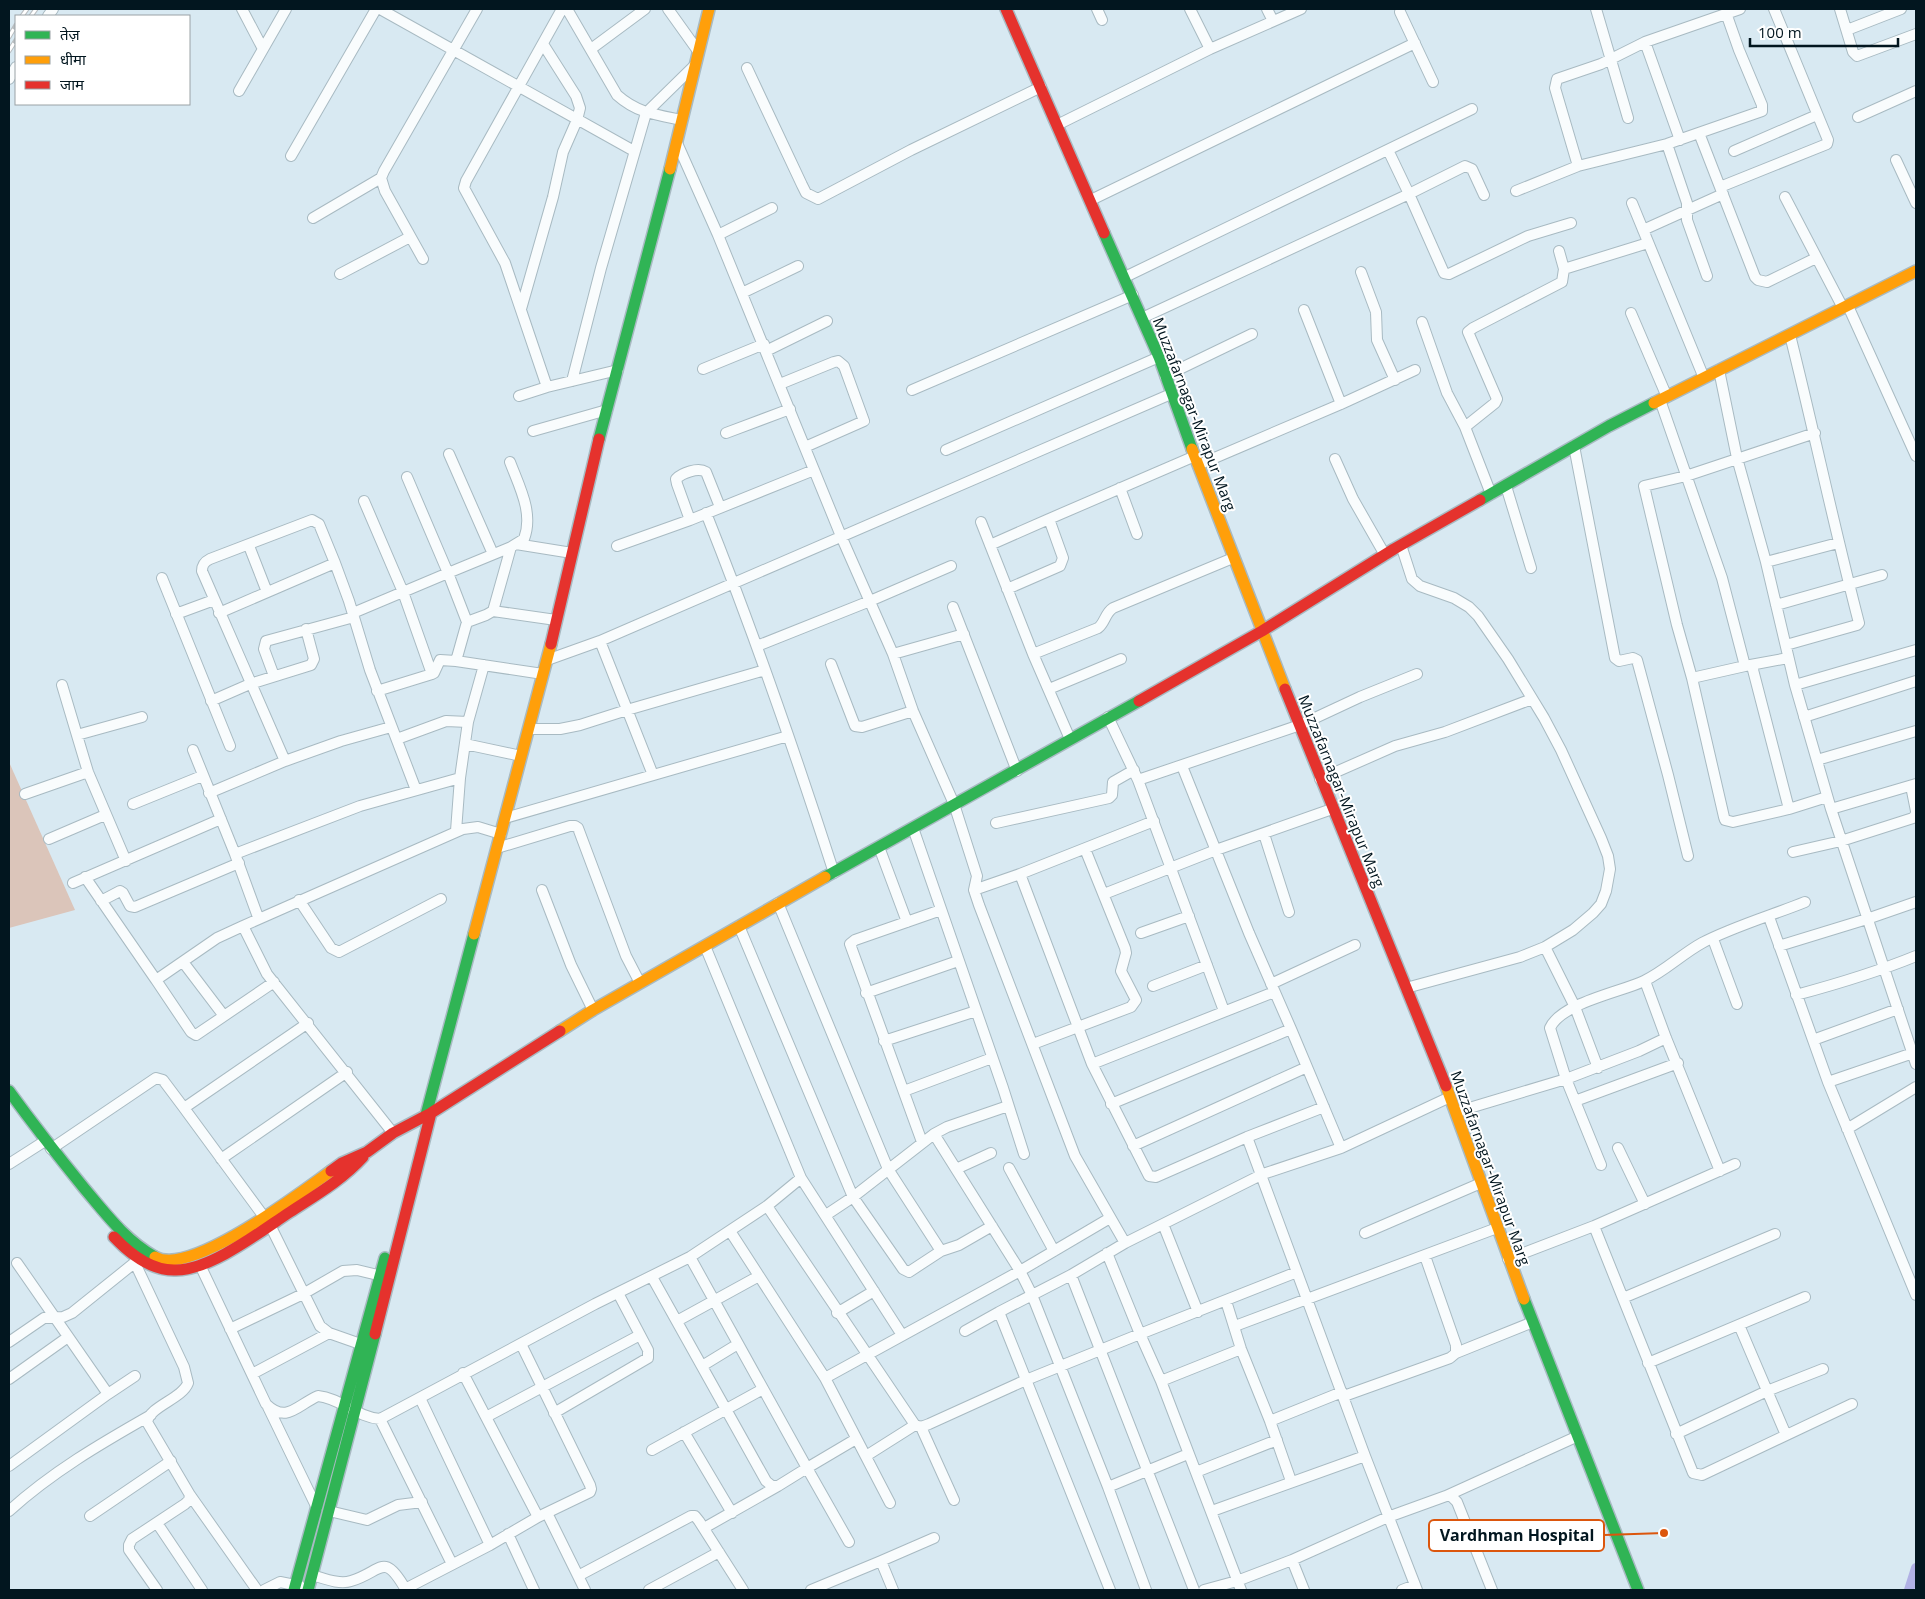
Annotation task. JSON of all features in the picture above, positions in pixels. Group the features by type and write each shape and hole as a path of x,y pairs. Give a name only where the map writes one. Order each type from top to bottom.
{"main road":[{"path":"308,1589 323,1510 547,660 607,410 677,143 709,9"},
{"name":"Muzzafarnagar-Mirapur Marg","path":"1006,9 1159,357 1171,394 1272,660 1456,1112 1508,1259 1638,1590"},
{"path":"140,1259 170,1261 184,1259 204,1252 268,1221 344,1176 367,1152 393,1133 426,1115 593,1010 778,903 954,804 1017,771 1108,717 1262,631 1401,545 1609,426 1916,271"},
{"path":"9,1091 96,1217 121,1245 140,1259 169,1270 184,1270 217,1258 268,1221"},
{"path":"9,1107 45,1145"},
{"path":"295,1587 323,1510"}],"street":[{"path":"242,9 263,49"},
{"path":"239,92 286,9"},
{"path":"291,156 378,9 634,151"},
{"path":"423,259 385,191 382,178 384,170 477,9"},
{"path":"547,387 507,269 498,248 464,188 466,181 562,9"},
{"path":"567,9 617,94 627,103 646,113 682,120"},
{"path":"591,48 645,9"},
{"path":"668,9 698,51"},
{"path":"1097,9 1102,20"},
{"path":"1190,9 1210,49"},
{"path":"1267,9 1274,22"},
{"path":"1057,125 1210,49 1301,9"},
{"path":"1596,9 1628,118"},
{"path":"1578,166 1554,85 1557,79 1601,64 1645,42 1740,9"},
{"path":"1643,230 1687,211 1721,190 1825,147 1828,140 1774,9"},
{"path":"1840,9 1853,52 1859,57 1916,34"},
{"path":"1847,30 1900,9"},
{"path":"1400,12 1433,82"},
{"path":"1516,191 1578,166 1667,144 1762,110 1726,13"},
{"path":"1645,42 1680,140"},
{"path":"1091,200 1415,43"},
{"path":"521,309 553,197 563,152 577,120 580,108 578,100 542,44"},
{"path":"572,381 601,268 646,113 695,64"},
{"path":"747,68 806,193 818,198 911,150 1041,87"},
{"path":"1858,117 1916,91"},
{"path":"1125,277 1472,109"},
{"path":"1734,151 1817,115"},
{"path":"1699,133 1754,275 1758,280 1767,282 1816,258"},
{"path":"677,143 718,235 841,536 893,654 913,711 954,804 976,876 974,890 1075,1156 1125,1243"},
{"path":"1667,144 1687,203 1687,220 1707,276"},
{"path":"1388,150 1443,271 1447,274 1528,236 1571,223"},
{"path":"1896,160 1916,203"},
{"path":"1142,318 1466,166 1472,169 1484,195"},
{"path":"314,218 382,178"},
{"path":"1784,197 1816,258 1845,307 1916,456"},
{"path":"1632,203 1704,378"},
{"path":"718,235 772,208"},
{"path":"340,274 410,236"},
{"path":"1564,269 1648,243"},
{"path":"1465,427 1497,401 1468,335 1470,329 1559,285 1564,279 1564,269 1559,251"},
{"path":"742,293 798,266"},
{"path":"1361,272 1376,312 1377,340 1395,380"},
{"path":"912,390 1133,295"},
{"path":"1304,310 1341,404"},
{"path":"1631,313 1663,398 1686,476 1722,578 1789,809"},
{"path":"704,369 765,348 827,321"},
{"path":"1422,322 1447,393 1465,427 1491,494"},
{"path":"1165,376 1252,334"},
{"path":"1786,645 1858,624 1790,335"},
{"path":"946,450 1159,357"},
{"path":"780,384 834,362 838,361 844,366 864,421 805,447"},
{"path":"519,396 547,387 618,370"},
{"path":"990,545 1120,488 1196,461 1341,404 1415,370"},
{"path":"1719,370 1737,458 1766,562 1804,717 1841,841 1914,1053 1916,1064"},
{"path":"547,660 600,642 1171,394"},
{"path":"726,433 790,409"},
{"path":"533,431 607,410"},
{"path":"1814,433 1686,476 1644,487 1725,820 1733,822 1789,809 1827,797"},
{"path":"1574,446 1615,658 1619,661 1633,658 1637,660 1688,856"},
{"path":"449,454 494,554"},
{"path":"1335,460 1353,499 1385,555"},
{"path":"274,676 264,649 266,641 353,615 521,542 525,536 527,513 510,462"},
{"path":"690,520 676,480 682,475 699,470 706,472 720,507"},
{"path":"617,546 690,520 814,470"},
{"path":"407,477 467,622 456,661"},
{"path":"1506,486 1531,568"},
{"path":"1120,488 1138,534"},
{"path":"364,501 403,592 432,674"},
{"path":"706,513 757,646 834,873"},
{"path":"1007,589 1060,566 1062,563 1063,558 1048,519"},
{"path":"285,761 219,613 202,571 202,566 210,560 312,520 319,524 335,563 378,692 416,790"},
{"path":"981,522 1033,654 1070,740"},
{"path":"1766,562 1838,543"},
{"path":"513,545 572,553"},
{"path":"493,611 513,545"},
{"path":"1401,545 1415,583 1454,598 1469,607 1478,616 1508,659 1561,750 1601,838 1610,864 1609,882 1601,904 1582,923 1545,947 1520,957 1406,988"},
{"path":"249,546 267,592"},
{"path":"1033,654 1098,628 1113,608 1233,558"},
{"path":"219,613 335,563"},
{"path":"757,646 951,566"},
{"path":"1776,604 1849,585 1882,574"},
{"path":"162,578 230,746"},
{"path":"176,614 214,600"},
{"path":"953,607 1017,771"},
{"path":"467,622 493,611 556,620"},
{"path":"211,701 250,684 307,667 313,663 314,659 306,629"},
{"path":"893,654 964,634"},
{"path":"600,642 652,775"},
{"path":"1795,685 1916,650"},
{"path":"1692,678 1788,658"},
{"path":"1049,690 1121,659"},
{"path":"378,692 434,673 440,660 543,674"},
{"path":"831,664 852,723 855,726 862,727 913,711"},
{"path":"456,831 464,744 468,722 484,665"},
{"path":"529,729 565,728 765,670"},
{"path":"996,823 1109,798 1112,795 1113,782 1136,775 1182,766 1300,725 1360,697 1417,674"},
{"path":"1804,717 1916,681"},
{"path":"62,685 88,772 126,860"},
{"path":"1320,778 1395,746 1454,729 1532,699"},
{"path":"77,736 142,716"},
{"path":"1108,717 1136,775 1224,1011"},
{"path":"397,739 446,721 468,722"},
{"path":"209,793 285,761 341,741 391,727"},
{"path":"1817,760 1916,731"},
{"path":"505,818 788,736"},
{"path":"464,744 522,756"},
{"path":"193,750 237,858 258,918"},
{"path":"1182,766 1272,988 1292,1029 1341,1148"},
{"path":"25,794 88,772"},
{"path":"133,804 202,776"},
{"path":"101,901 123,892 130,906 134,907 237,858 360,806 460,778"},
{"path":"1793,852 1841,841 1913,818 1916,813 1914,785 1831,809"},
{"path":"1104,894 1216,850 1332,808"},
{"path":"50,839 105,814"},
{"path":"73,882 221,819"},
{"path":"974,890 1020,874 1154,821"},
{"path":"497,848 570,826 578,828 626,956 640,983"},
{"path":"156,980 217,938 258,918 456,831 469,827 478,827 501,834"},
{"path":"913,828 1024,1154"},
{"path":"1264,834 1290,912"},
{"path":"878,847 908,922"},
{"path":"1033,1044 1131,1007 1136,1000 1121,971 1126,954 1125,948 1085,849"},
{"path":"1020,874 1092,1064 1149,1176 1156,1177 1248,1137 1324,1107"},
{"path":"85,877 194,1034 199,1034 274,982"},
{"path":"542,890 571,966 593,1010"},
{"path":"299,900 331,948 339,952 441,899"},
{"path":"1601,1165 1566,1079 1550,1028 1554,1022 1575,1007 1645,981 1679,957 1713,939 1805,902"},
{"path":"1779,946 1916,902"},
{"path":"778,903 888,1169 941,1251"},
{"path":"922,1142 866,993 850,944 852,941 941,910"},
{"path":"1142,933 1189,916"},
{"path":"1769,916 1828,1082 1916,1295"},
{"path":"243,926 263,967 393,1133"},
{"path":"739,926 853,1197 906,1271 912,1270 941,1251 959,1244 992,1226"},
{"path":"1713,939 1737,1004"},
{"path":"1092,1064 1224,1011 1355,945"},
{"path":"705,946 801,1178 902,1335"},
{"path":"1545,947 1575,1007 1598,1068"},
{"path":"1796,995 1842,983 1916,956"},
{"path":"866,993 958,961"},
{"path":"183,962 224,1016"},
{"path":"1153,986 1207,964"},
{"path":"1645,981 1720,1171"},
{"path":"1813,1040 1898,1009"},
{"path":"884,1041 976,1011"},
{"path":"184,1108 308,1023"},
{"path":"1111,1104 1292,1029"},
{"path":"1456,1112 1598,1068 1666,1038"},
{"path":"1828,1082 1914,1053"},
{"path":"904,1091 992,1058"},
{"path":"1575,1101 1678,1064"},
{"path":"1134,1146 1307,1067"},
{"path":"221,1159 347,1072"},
{"path":"9,1164 45,1145 158,1077 163,1080 268,1221 320,1326 329,1333 366,1345"},
{"path":"1847,1129 1916,1087"},
{"path":"965,1331 1071,1275 1125,1243 1263,1174 1341,1148 1450,1097"},
{"path":"826,1215 853,1197 934,1134 947,1127 1008,1106"},
{"path":"934,1134 1020,1271 1032,1295 1108,1487 1146,1590"},
{"path":"1248,1137 1365,1456 1416,1588 1402,1590"},
{"path":"1618,1148 1645,1204"},
{"path":"956,1169 991,1153"},
{"path":"1508,1259 1594,1226 1735,1164"},
{"path":"1009,1168 1054,1251"},
{"path":"266,1404 278,1413 283,1414 295,1410 318,1396 323,1396 368,1418 380,1419 463,1373 690,1257 767,1206 801,1178"},
{"path":"1365,1233 1481,1183"},
{"path":"767,1206 837,1313 918,1426 954,1500"},
{"path":"825,1378 1020,1271 1110,1218"},
{"path":"1163,1224 1198,1312"},
{"path":"1594,1226 1676,1434 1691,1470 1696,1475 1702,1475 1852,1404"},
{"path":"1235,1326 1497,1228"},
{"path":"730,1231 825,1378 890,1503"},
{"path":"1623,1298 1776,1234"},
{"path":"1107,1253 1161,1381 1188,1454 1212,1510 1239,1585"},
{"path":"1425,1256 1456,1345 1456,1354"},
{"path":"690,1257 849,1542"},
{"path":"9,1342 44,1318 63,1317 72,1313 140,1259 187,1376 187,1387 152,1414 94,1447 53,1474 9,1511"},
{"path":"17,1263 108,1394"},
{"path":"200,1265 266,1404 323,1510 367,1520 398,1504 422,1502"},
{"path":"230,1329 303,1294 343,1271 357,1270 384,1276"},
{"path":"866,1456 918,1426 1026,1380 1297,1272"},
{"path":"1071,1275 1102,1350 1194,1590"},
{"path":"677,1322 759,1276"},
{"path":"652,1277 766,1481 772,1486 778,1486"},
{"path":"837,1313 874,1291"},
{"path":"554,1413 645,1362 649,1354 618,1293"},
{"path":"1648,1363 1805,1297"},
{"path":"1226,1301 1241,1348 1291,1481"},
{"path":"998,1312 1110,1590"},
{"path":"1270,1421 1450,1358 1533,1322"},
{"path":"1739,1325 1786,1435"},
{"path":"252,1374 329,1333"},
{"path":"486,1417 640,1335"},
{"path":"9,1379 68,1337"},
{"path":"312,1574 345,1582 384,1566 395,1572 406,1590 542,1515 585,1496 592,1489 520,1344"},
{"path":"702,1366 738,1344"},
{"path":"1161,1381 1241,1348"},
{"path":"1676,1434 1767,1391 1823,1369"},
{"path":"463,1373 486,1417 585,1590"},
{"path":"9,1466 135,1376"},
{"path":"652,1450 763,1389"},
{"path":"420,1398 490,1545"},
{"path":"152,1414 147,1422 190,1495 257,1590"},
{"path":"380,1419 452,1564"},
{"path":"684,1432 732,1513"},
{"path":"1204,1590 1239,1585 1388,1517 1446,1496 1578,1436"},
{"path":"704,1528 856,1439"},
{"path":"1196,1472 1277,1440"},
{"path":"1108,1487 1188,1454"},
{"path":"1212,1510 1365,1456"},
{"path":"90,1516 170,1461"},
{"path":"157,1590 130,1550 129,1545 132,1540 186,1504 190,1495"},
{"path":"1446,1496 1451,1496 1457,1502 1492,1590"},
{"path":"578,1576 686,1518 695,1516 742,1590"},
{"path":"157,1523 202,1590"},
{"path":"508,1534 534,1590"},
{"path":"811,1590 934,1538"},
{"path":"649,1590 719,1552"},
{"path":"1292,1560 1304,1590"},
{"path":"881,1561 893,1590"},
{"path":"264,1590 280,1582 308,1589"}],"shaded area":[{"path":"9,762 75,910 9,928"}],"waterway":[{"path":"1909,1590 1916,1568"}],"railway":[{"path":"23,15 27,9"},
{"path":"32,15 36,9"},
{"path":"9,37 15,27"},
{"path":"9,51 15,42"}],"traffic: fast":[{"path":"599,439 670,169"},
{"path":"1104,233 1159,357 1192,449"},
{"path":"1480,500 1609,426 1654,403"},
{"path":"825,877 1139,701"},
{"path":"426,1115 474,934"},
{"path":"9,1091 55,1152 108,1217 134,1243 155,1257"},
{"path":"294,1590 385,1258"},
{"path":"1524,1299 1638,1590"},
{"path":"308,1590 375,1334"}],"traffic: slow":[{"path":"670,169 709,9"},
{"path":"1654,403 1916,271"},
{"path":"1192,449 1285,689"},
{"path":"474,934 551,644"},
{"path":"560,1031 593,1010 825,877"},
{"path":"1446,1086 1524,1299"},
{"path":"155,1257 172,1260 193,1255 218,1244 245,1230 331,1171"}],"traffic: jam":[{"path":"1006,9 1104,233"},
{"path":"551,644 599,439"},
{"path":"1139,701 1262,631 1394,549 1480,500"},
{"path":"1285,689 1446,1086"},
{"path":"331,1171 342,1163 367,1152 393,1133 431,1113 560,1031"},
{"path":"375,1334 431,1113"},
{"path":"114,1237 134,1255 158,1268 176,1270 205,1264 250,1239 319,1193 338,1180 363,1157"}],"place":[{"name":"Vardhman Hospital","path":"1664,1533"}]}
